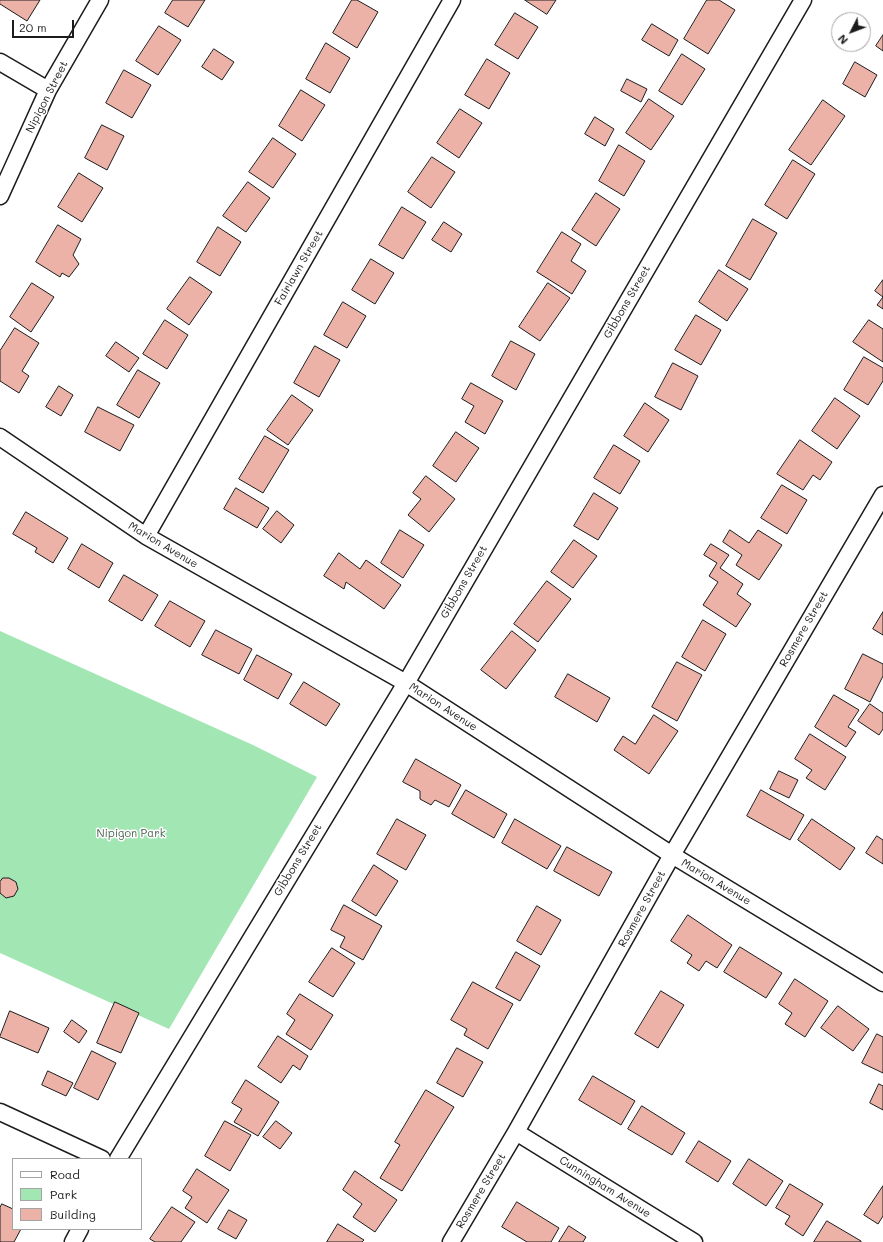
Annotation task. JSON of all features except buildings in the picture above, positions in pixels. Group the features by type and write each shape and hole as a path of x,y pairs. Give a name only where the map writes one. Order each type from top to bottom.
{"street":[{"name":"Nipigon Street","path":"0,196 48,90 100,0"},
{"name":"Fairlawn Street","path":"146,536 452,0"},
{"name":"Gibbons Street","path":"119,1158 406,683 803,0"},
{"path":"0,62 48,90"},
{"name":"Marion Avenue","path":"0,437 146,536 406,683 672,855 883,983"},
{"name":"Rosmere Street","path":"451,1242 516,1132 672,855 883,495"},
{"path":"0,1112 100,1158"},
{"name":"Cunningham Avenue","path":"516,1132 694,1242"},
{"path":"73,1242 79,1230"}],"green space":[{"name":"Nipigon Park","path":"0,631 253,745 317,777 169,1029 0,953"}]}
